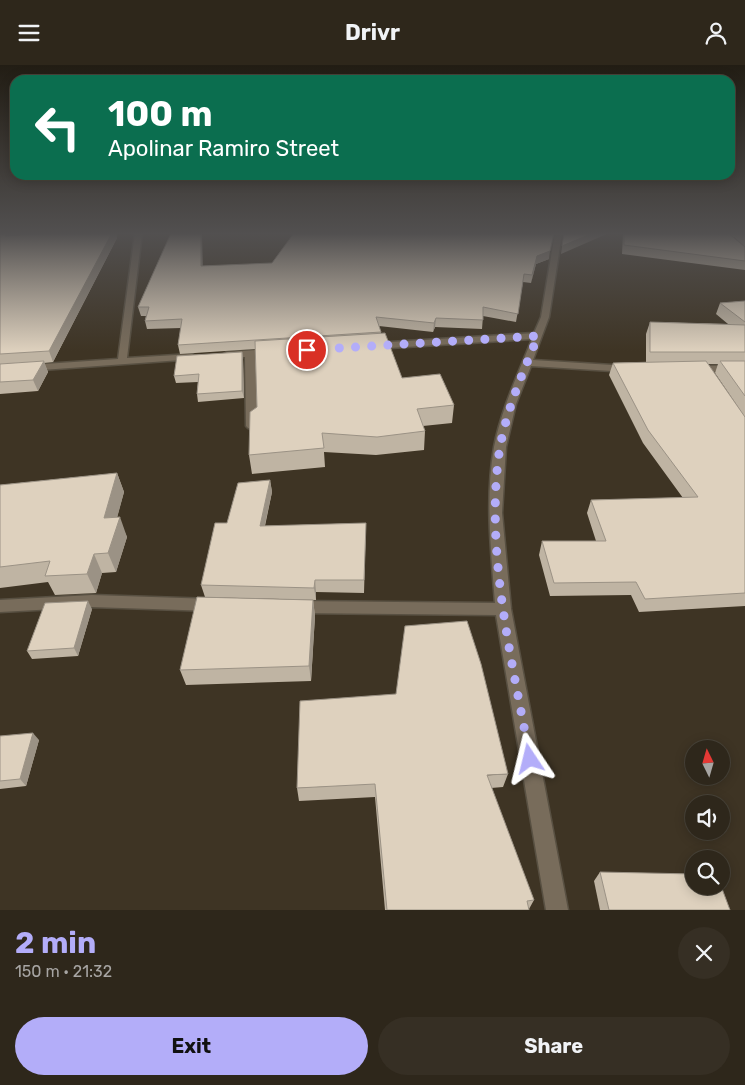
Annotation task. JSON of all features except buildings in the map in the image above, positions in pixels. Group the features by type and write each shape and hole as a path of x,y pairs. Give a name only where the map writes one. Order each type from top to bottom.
{"street":[{"path":"122,362 134,272"},
{"path":"552,272 545,317 511,404 500,447 495,513 503,609 557,910"},
{"path":"359,347 538,336"},
{"path":"220,355 280,351"},
{"path":"250,353 252,426"},
{"path":"0,370 201,357"},
{"path":"527,363 638,369"},
{"path":"686,369 708,373 745,368"},
{"path":"0,606 92,601 231,605"},
{"path":"280,607 503,609"}],"route":[{"path":"307,350 538,336 511,404 500,447 495,513 503,609 530,759"}]}
